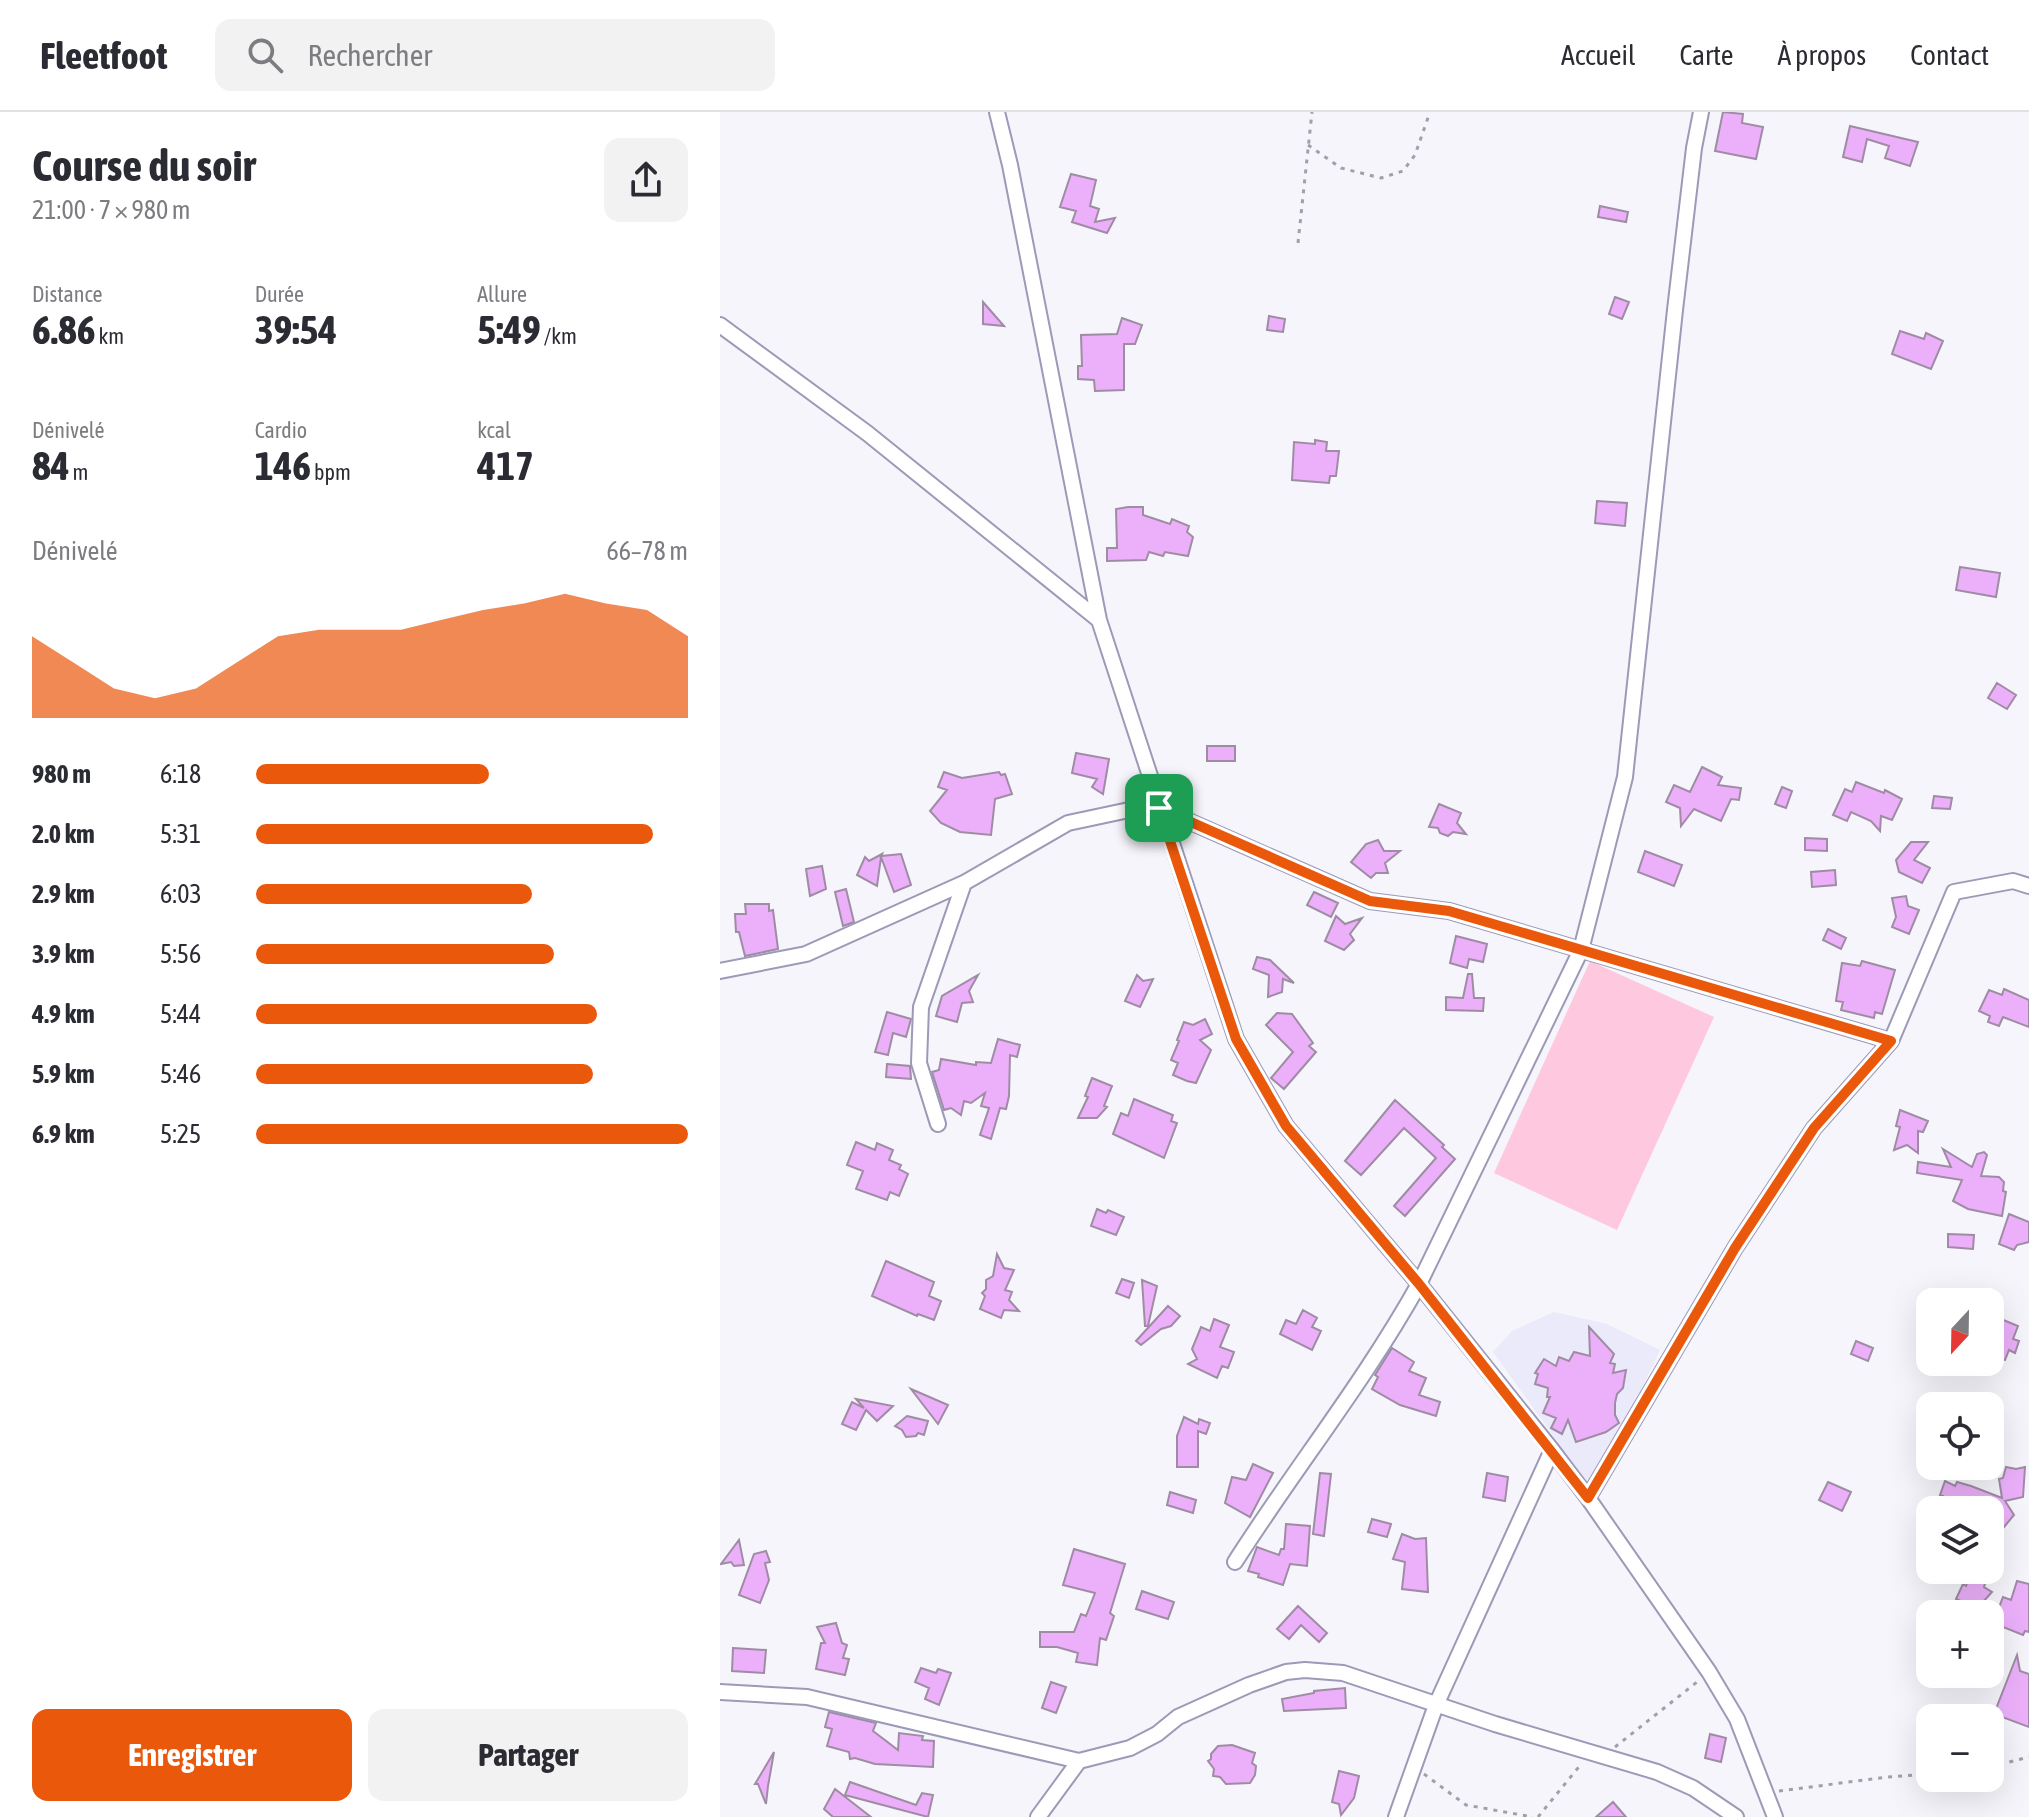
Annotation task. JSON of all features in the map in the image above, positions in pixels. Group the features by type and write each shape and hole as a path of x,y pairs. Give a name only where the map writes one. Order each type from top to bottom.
{"street":[{"path":"997,112 1099,620 1236,1039 1286,1126 1419,1284 1552,1450 1709,1672 1737,1719 1775,1817"},
{"path":"1235,1562 1284,1485 1390,1336 1419,1284 1581,950 1625,777 1694,148 1701,112"},
{"path":"720,325 878,442 1099,620"},
{"path":"720,971 806,954 964,883 1068,823 1129,810 1159,808 1370,901 1449,911 1891,1041"},
{"path":"1588,1498 1735,1248 1814,1128 1891,1041 1954,892 2013,881 2029,886"},
{"path":"938,1124 919,1063 921,1007 964,883"},
{"path":"1396,1817 1436,1705 1552,1450"},
{"path":"720,1692 807,1697 1079,1761 1130,1748 1157,1734 1178,1717 1286,1672 1343,1673 1436,1705 1657,1772 1693,1788 1736,1817"},
{"path":"1038,1817 1079,1761"}],"path":[{"path":"1298,243 1312,112"},
{"path":"1308,145 1341,168 1381,178 1403,171 1415,155 1430,112"},
{"path":"1414,1767 1466,1805 1535,1817 1599,1753 1709,1672"},
{"path":"2004,1763 2029,1757"},
{"path":"1767,1793 1916,1775"}],"shaded area":[{"path":"1590,961 1714,1017 1617,1230 1494,1173"},
{"path":"1554,1312 1607,1324 1660,1350 1618,1438 1589,1485 1493,1352 1512,1331"}],"building":[{"path":"1723,112 1743,114 1742,123 1763,127 1756,159 1715,151"},
{"path":"1850,126 1918,142 1910,166 1885,158 1889,146 1867,139 1862,162 1843,157"},
{"path":"1071,174 1096,180 1090,206 1099,209 1095,222 1115,218 1107,233 1072,222 1076,211 1060,207"},
{"path":"1600,206 1628,212 1626,222 1598,217"},
{"path":"1615,297 1629,302 1622,319 1609,314"},
{"path":"983,302 1004,326 983,324"},
{"path":"1269,316 1285,319 1283,332 1267,330"},
{"path":"1122,318 1142,325 1135,344 1124,344 1124,390 1095,391 1094,380 1078,379 1078,366 1082,366 1081,335 1117,334"},
{"path":"1900,331 1924,339 1926,333 1943,341 1931,369 1892,354"},
{"path":"1315,440 1327,442 1326,451 1339,451 1336,476 1330,476 1329,483 1292,480 1294,442 1315,444"},
{"path":"1597,501 1627,503 1625,526 1595,523"},
{"path":"1143,507 1143,515 1170,524 1172,519 1189,526 1187,532 1193,537 1188,556 1165,552 1163,556 1149,552 1146,560 1107,561 1107,548 1117,548 1116,509"},
{"path":"1960,567 2000,573 1996,597 1956,590"},
{"path":"1997,683 2016,695 2007,709 1988,698"},
{"path":"1207,746 1235,746 1235,761 1207,761"},
{"path":"1076,753 1109,759 1103,794 1092,787 1097,779 1072,773"},
{"path":"1702,767 1722,777 1718,785 1741,788 1739,800 1731,799 1721,821 1694,809 1681,826 1680,808 1666,802 1674,785 1690,792"},
{"path":"944,772 962,778 999,772 1005,774 1012,794 995,799 991,835 960,832 941,823 930,811 947,790 938,787"},
{"path":"1856,782 1884,793 1885,790 1902,799 1892,820 1881,816 1880,831 1871,821 1851,812 1847,821 1833,815 1845,789 1852,792"},
{"path":"1782,787 1792,791 1786,808 1775,804"},
{"path":"1934,796 1952,798 1950,809 1932,808"},
{"path":"1439,804 1461,813 1457,823 1466,834 1453,832 1448,836 1440,833 1438,828 1429,827"},
{"path":"1805,838 1827,839 1827,851 1805,850"},
{"path":"1378,840 1384,851 1400,851 1385,863 1388,873 1376,873 1371,878 1351,862 1366,844"},
{"path":"1911,842 1928,842 1914,860 1930,868 1922,883 1899,872 1896,860"},
{"path":"1645,851 1682,865 1674,886 1638,872"},
{"path":"882,854 901,854 911,885 894,892 881,857 877,886 857,875 865,857 869,861"},
{"path":"822,866 826,889 810,896 806,869"},
{"path":"1835,870 1836,885 1812,887 1811,872"},
{"path":"846,889 854,922 843,926 835,892"},
{"path":"1314,892 1338,903 1331,917 1307,905"},
{"path":"1906,896 1908,906 1919,910 1909,934 1892,927 1896,917 1892,898"},
{"path":"745,904 769,904 769,911 773,910 778,949 745,956 739,932 736,932 735,914 746,914"},
{"path":"1336,916 1345,924 1362,918 1350,934 1354,940 1344,950 1325,941"},
{"path":"1828,929 1846,938 1841,949 1823,940"},
{"path":"1456,936 1487,944 1483,962 1469,959 1467,968 1450,963"},
{"path":"1257,957 1270,960 1294,983 1283,979 1282,992 1268,997 1269,975 1253,969"},
{"path":"1862,961 1895,970 1882,1014 1875,1012 1874,1018 1841,1010 1843,1002 1836,1001 1842,963 1860,966"},
{"path":"1468,974 1472,974 1474,998 1484,998 1483,1011 1446,1010 1446,997 1463,998"},
{"path":"978,975 969,991 973,1002 962,1003 957,1022 936,1016 942,996"},
{"path":"1137,975 1143,981 1153,979 1140,1007 1125,1001"},
{"path":"2004,989 2029,1000 2029,1027 2003,1017 1999,1026 1988,1022 1990,1016 1979,1011 1989,990 2002,995"},
{"path":"887,1012 911,1019 906,1037 893,1033 888,1055 875,1052"},
{"path":"1277,1013 1292,1014 1313,1043 1309,1046 1316,1052 1284,1089 1271,1078 1293,1052 1266,1025"},
{"path":"1205,1019 1212,1034 1200,1040 1211,1050 1196,1083 1173,1075 1178,1063 1171,1060 1184,1022 1193,1025"},
{"path":"998,1039 1020,1045 1017,1057 1010,1055 1009,1096 1006,1109 1000,1108 991,1139 980,1135 989,1108 981,1106 985,1093 971,1103 964,1101 961,1115 951,1108 944,1110 932,1072 939,1070 941,1059 976,1065 976,1062 991,1063"},
{"path":"887,1064 910,1066 911,1079 886,1077"},
{"path":"1092,1078 1112,1086 1104,1106 1107,1107 1097,1118 1078,1118 1088,1097 1085,1096"},
{"path":"1134,1099 1173,1115 1171,1121 1177,1123 1164,1158 1113,1134 1121,1113 1128,1116"},
{"path":"1395,1100 1455,1159 1405,1216 1394,1206 1436,1158 1404,1128 1361,1175 1345,1161"},
{"path":"1900,1110 1928,1121 1923,1132 1918,1131 1918,1153 1907,1145 1894,1150 1900,1127 1896,1126"},
{"path":"856,1142 875,1150 877,1143 893,1150 889,1160 901,1165 899,1169 908,1174 899,1196 890,1192 887,1200 856,1189 863,1171 847,1165"},
{"path":"1943,1149 1972,1167 1977,1154 1984,1152 1987,1155 1981,1176 1999,1177 2004,1182 2003,1191 2006,1192 2002,1216 1968,1209 1953,1201 1962,1180 1917,1173 1918,1162 1951,1167"},
{"path":"1097,1209 1124,1217 1116,1235 1091,1226"},
{"path":"2009,1214 2029,1222 2029,1242 2017,1245 2014,1250 1999,1244"},
{"path":"1948,1234 1974,1235 1973,1249 1948,1247"},
{"path":"997,1254 1004,1268 1014,1270 1005,1290 1012,1292 1009,1300 1019,1311 1004,1310 1001,1318 980,1309 986,1280 993,1276"},
{"path":"886,1261 934,1282 929,1296 941,1301 934,1320 917,1316 872,1296"},
{"path":"1122,1279 1134,1283 1129,1298 1116,1293"},
{"path":"1142,1280 1157,1286 1148,1326 1145,1326"},
{"path":"1168,1306 1180,1316 1171,1326 1161,1329 1141,1345 1136,1341"},
{"path":"1303,1310 1317,1318 1312,1327 1321,1331 1312,1350 1280,1334 1286,1320 1296,1324"},
{"path":"1214,1319 1229,1325 1220,1347 1234,1352 1228,1368 1222,1366 1217,1378 1188,1364 1197,1359 1192,1349 1201,1327 1210,1331"},
{"path":"2004,1320 2018,1326 2013,1339 2019,1341 2015,1353 2009,1350 2005,1360"},
{"path":"1589,1327 1614,1354 1610,1363 1615,1364 1613,1373 1626,1370 1623,1388 1617,1394 1615,1403 1619,1423 1606,1432 1576,1442 1568,1420 1562,1434 1551,1428 1556,1418 1543,1413 1550,1397 1547,1397 1548,1388 1535,1384 1538,1374 1535,1373 1544,1359 1556,1366 1559,1357 1569,1361 1574,1352 1590,1356"},
{"path":"1856,1341 1873,1348 1868,1361 1851,1354"},
{"path":"1392,1348 1414,1362 1409,1371 1426,1378 1419,1395 1440,1402 1436,1416 1400,1405 1372,1389 1378,1377 1375,1375"},
{"path":"911,1389 948,1405 938,1424"},
{"path":"856,1399 893,1406 877,1421 866,1410 856,1430 842,1424 852,1402 864,1408"},
{"path":"907,1416 928,1421 924,1435 918,1433 906,1437 895,1426"},
{"path":"1184,1417 1198,1424 1199,1419 1210,1423 1206,1434 1198,1431 1198,1467 1177,1467 1177,1436"},
{"path":"1253,1464 1273,1473 1250,1517 1225,1503 1232,1477 1246,1480"},
{"path":"2006,1467 2025,1467 2023,1497 2005,1501 2014,1515 2004,1527 2004,1496 1999,1480 2004,1480"},
{"path":"1320,1473 1331,1474 1324,1536 1313,1534"},
{"path":"1487,1473 1508,1477 1505,1501 1483,1497"},
{"path":"1945,1481 1955,1486 1957,1482 1997,1496 1940,1495"},
{"path":"1828,1482 1851,1492 1842,1511 1819,1500"},
{"path":"1170,1492 1196,1500 1193,1513 1167,1505"},
{"path":"1372,1519 1391,1524 1387,1537 1368,1532"},
{"path":"1286,1524 1310,1526 1307,1566 1290,1564 1283,1585 1248,1571 1257,1547 1279,1555 1284,1549"},
{"path":"1402,1534 1415,1539 1426,1538 1428,1592 1402,1589 1405,1562 1393,1559"},
{"path":"739,1540 744,1565 734,1566 731,1562 721,1564"},
{"path":"1074,1549 1125,1564 1110,1613 1114,1616 1106,1640 1100,1638 1097,1665 1076,1662 1078,1653 1057,1647 1040,1647 1040,1632 1074,1632 1081,1614 1086,1616 1095,1593 1063,1585"},
{"path":"766,1551 770,1562 765,1563 769,1580 760,1603 739,1595 754,1554"},
{"path":"2017,1581 2029,1584 2029,1632 2025,1631 2023,1635 2004,1627 2002,1600 2003,1597 2011,1600"},
{"path":"1963,1584 1985,1584 1984,1587 1992,1592 1985,1600 1956,1599"},
{"path":"1142,1591 1174,1602 1168,1619 1136,1609"},
{"path":"1298,1606 1327,1633 1319,1642 1301,1625 1289,1639 1277,1629"},
{"path":"836,1623 842,1643 847,1645 843,1658 849,1659 845,1675 816,1669 821,1643 825,1643 817,1627"},
{"path":"733,1648 766,1650 764,1673 732,1671"},
{"path":"2017,1655 2020,1671 2029,1674 2029,1727 2004,1718 2004,1704 1998,1704"},
{"path":"921,1668 936,1673 938,1669 951,1673 939,1705 925,1699 929,1688 915,1682"},
{"path":"1051,1682 1066,1687 1056,1713 1042,1708"},
{"path":"1345,1688 1346,1708 1284,1711 1282,1699"},
{"path":"829,1712 876,1723 873,1731 898,1750 899,1733 923,1736 922,1740 934,1741 933,1767 875,1764 850,1759 849,1752 827,1746 832,1729 825,1727"},
{"path":"1710,1734 1726,1738 1721,1762 1705,1758"},
{"path":"1232,1745 1255,1753 1252,1763 1256,1766 1255,1775 1250,1783 1226,1784 1220,1777 1213,1776 1214,1769 1208,1761 1211,1754 1218,1746"},
{"path":"774,1752 766,1804 758,1784 755,1784"},
{"path":"1339,1771 1359,1776 1354,1798 1341,1815 1339,1804 1332,1802"},
{"path":"850,1782 916,1805 922,1793 933,1795 928,1817 845,1795"},
{"path":"835,1789 871,1817 833,1817 824,1809"},
{"path":"1613,1802 1626,1817 1596,1817"}],"route":[{"path":"1159,808 1370,901 1449,911 1891,1041 1814,1128 1735,1248 1588,1498 1419,1284 1286,1126 1236,1039 1159,808"}]}
